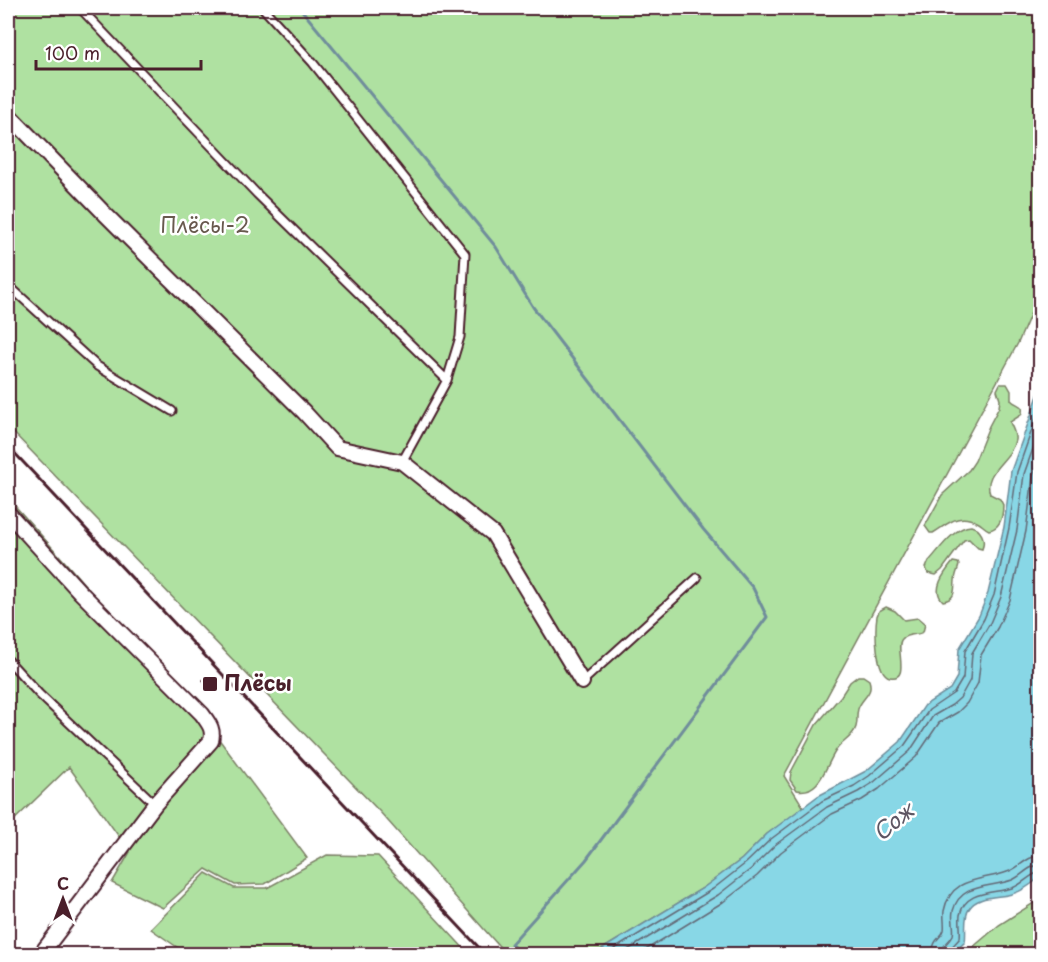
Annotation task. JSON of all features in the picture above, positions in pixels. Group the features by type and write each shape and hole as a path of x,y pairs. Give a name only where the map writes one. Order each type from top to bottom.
{"street":[{"path":"8,114 337,448 402,462 493,534 582,682"},
{"path":"8,513 80,592 211,726 213,734 211,741 155,804 40,954"}],"lane":[{"path":"80,8 257,194 447,380"},
{"path":"263,8 313,63 465,254 460,337 447,380 402,462"},
{"path":"8,285 98,366 172,411"},
{"path":"582,682 698,578"},
{"path":"8,660 39,694 155,804"}],"green space":[{"name":"Плёсы-2","path":"8,8 1040,8 1040,299 1037,299 1018,343 784,776 804,808 767,834 742,859 703,888 594,954 506,954 380,812 8,427"},
{"path":"1000,384 1007,384 1011,391 1011,400 1020,406 1022,411 1021,415 1010,422 1015,435 1013,447 990,479 990,494 1000,499 1003,505 1000,521 996,527 989,530 979,523 964,518 930,533 925,526 942,495 969,470 975,461 999,407 1000,400 997,390"},
{"path":"8,498 221,742 307,858 265,884 235,885 206,869 163,908 112,883 130,852 69,767 8,826"},
{"path":"971,526 978,529 982,535 982,549 969,539 964,540 942,570 936,575 928,573 926,568 929,561 953,534"},
{"path":"953,562 959,565 955,577 954,594 943,601 938,592 940,582"},
{"path":"886,607 895,611 904,620 918,618 925,624 923,632 902,639 900,643 901,669 900,674 896,677 885,674 881,668 877,650 877,616 879,611"},
{"path":"858,676 869,680 870,689 858,709 855,730 837,749 817,783 812,788 797,790 790,780 791,772 816,725 850,682"},
{"path":"327,855 378,856 469,954 187,954 151,929 206,873 234,888 267,888"},
{"path":"1040,899 1040,954 965,954 999,925"}],"water":[{"name":"Сож","path":"1040,390 1040,877 1016,893 983,899 973,904 966,917 965,942 952,954 594,954 703,888 742,859 767,834 818,796 866,771 900,742 925,705 950,689 957,677 959,649 979,616 988,593 1004,527 1011,471"}],"building":[{"name":"Плёсы","path":"208,676 218,688 213,692 203,680"}],"waterway":[{"path":"300,8 496,247 533,307 703,529 753,588 767,617 586,860 511,944 520,954"}],"railway":[{"path":"8,446 485,954"}],"place":[{"name":"Плёсы","path":"210,684"}]}
